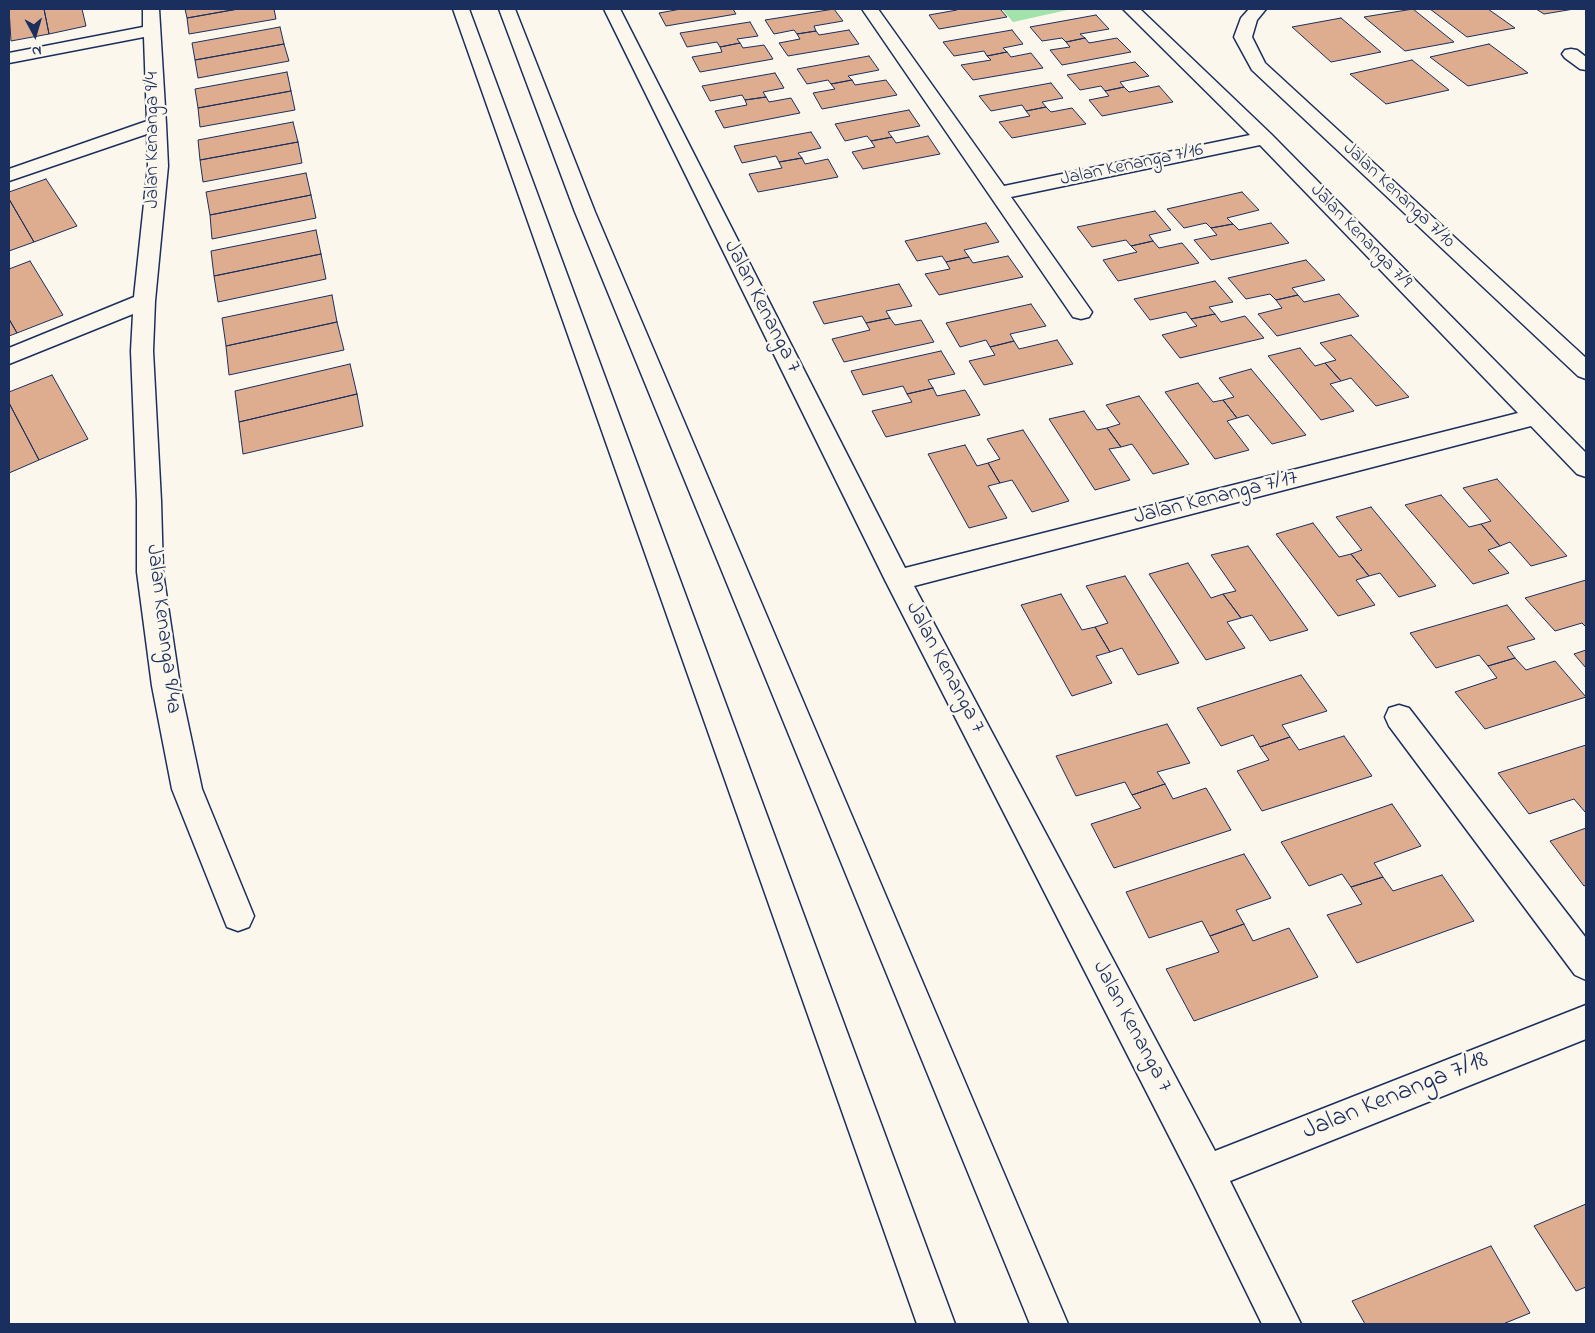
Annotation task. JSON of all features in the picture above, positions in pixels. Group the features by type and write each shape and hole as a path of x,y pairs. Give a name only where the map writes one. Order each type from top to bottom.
{"street":[{"name":"Jalan Kenanga 9/4","path":"144,301 156,192 157,124 151,9"},
{"path":"461,9 936,1324"},
{"path":"507,9 585,212 1049,1324"},
{"name":"Jalan Kenanga 7","path":"612,9 898,580 1206,1172 1282,1324"},
{"path":"870,9 1000,193 1081,312"},
{"name":"Jalan Kenanga 7/9","path":"1131,9 1264,138 1534,417 1586,468"},
{"name":"Jalan Kenanga 7/10","path":"1258,9 1249,18 1243,37 1258,66 1586,371"},
{"path":"9,58 153,30"},
{"path":"1571,54 1586,65"},
{"path":"9,175 157,124"},
{"name":"Jalan Kenanga 7/16","path":"1000,193 1264,138"},
{"path":"9,356 144,301"},
{"name":"Jalan Kenanga 9/4a","path":"144,301 142,351 149,501 150,572 166,686 187,789 238,916"},
{"name":"Jalan Kenanga 7/17","path":"898,580 1534,417"},
{"path":"1399,717 1586,964"},
{"name":"Jalan Kenanga 7/18","path":"1206,1172 1586,1022"}],"green space":[{"path":"1002,9 1072,9 1013,22"}],"building":[{"path":"9,9 44,9 49,34 11,41"},
{"path":"44,9 82,9 86,26 49,34"},
{"path":"185,9 238,9 187,18"},
{"path":"238,9 274,9 276,19 189,34 187,18"},
{"path":"681,9 733,9 736,14 666,26 659,13"},
{"path":"834,9 843,21 814,26 816,31 797,34 794,30 774,34 765,20"},
{"path":"956,9 1000,9 1007,17 939,29 929,15"},
{"path":"1413,9 1454,42 1405,51 1364,17"},
{"path":"1430,9 1488,9 1515,28 1467,37"},
{"path":"1536,9 1574,9 1544,14"},
{"path":"1096,15 1109,29 1080,34 1085,38 1066,42 1062,38 1042,41 1030,27"},
{"path":"1341,18 1381,52 1331,62 1292,27"},
{"path":"750,22 758,36 737,39 740,43 720,47 717,42 687,47 680,33"},
{"path":"280,27 284,44 195,60 192,43"},
{"path":"849,30 859,44 788,56 779,43 800,39 797,34 816,31 819,35"},
{"path":"1012,30 1023,44 1003,48 1007,52 987,56 984,51 954,56 943,42"},
{"path":"1085,38 1089,43 1117,38 1131,52 1062,65 1050,50 1070,47 1066,42"},
{"path":"740,43 743,48 764,45 773,59 700,72 692,57 722,52 720,47"},
{"path":"284,44 289,61 198,78 195,60"},
{"path":"1489,44 1528,73 1468,86 1430,57"},
{"path":"1007,52 1011,57 1031,53 1043,68 973,80 961,65 991,60 987,56"},
{"path":"869,56 879,70 848,76 852,80 831,84 828,80 807,84 797,69"},
{"path":"1412,60 1449,90 1386,104 1350,74"},
{"path":"1135,62 1149,76 1120,82 1124,87 1105,91 1101,86 1080,90 1067,75"},
{"path":"287,72 291,91 198,108 195,89"},
{"path":"775,73 784,88 763,92 766,97 745,100 742,95 710,101 702,86"},
{"path":"852,80 855,85 886,80 897,95 822,109 813,93 835,89 831,84"},
{"path":"1051,83 1063,98 1042,102 1046,107 1026,111 1022,105 991,111 979,96"},
{"path":"1159,86 1173,102 1102,116 1089,100 1109,96 1105,91 1124,87 1129,92"},
{"path":"291,91 295,110 200,127 198,108"},
{"path":"766,97 769,102 791,98 800,113 724,128 715,111 747,105 745,100"},
{"path":"1046,107 1051,112 1072,108 1086,124 1012,138 999,122 1030,116 1026,111"},
{"path":"909,110 920,126 888,132 892,137 871,141 867,136 845,141 835,124"},
{"path":"293,122 298,142 200,160 198,140"},
{"path":"811,132 821,148 798,153 802,158 779,162 776,156 742,163 734,146"},
{"path":"928,136 940,154 863,169 852,152 875,147 871,141 892,137 896,143"},
{"path":"298,142 302,163 203,182 200,160"},
{"path":"802,158 805,164 828,159 838,177 758,192 749,174 782,168 779,162"},
{"path":"306,173 311,195 210,215 206,192"},
{"path":"46,179 77,226 34,242 9,199 9,192"},
{"path":"1242,192 1259,210 1227,218 1233,224 1211,228 1206,223 1184,228 1167,209"},
{"path":"311,195 316,218 212,239 210,215"},
{"path":"9,199 34,242 9,251"},
{"path":"1155,211 1171,230 1149,235 1153,241 1131,246 1126,240 1092,247 1077,227"},
{"path":"986,223 999,242 964,250 969,257 946,262 942,256 917,261 905,241"},
{"path":"1271,223 1289,243 1211,260 1194,240 1217,235 1211,228 1233,224 1239,230"},
{"path":"316,230 321,254 214,276 211,251"},
{"path":"1153,241 1159,248 1182,243 1199,263 1118,281 1103,260 1137,252 1131,246"},
{"path":"321,254 326,279 218,302 214,276"},
{"path":"1008,256 1023,277 939,295 925,274 950,269 946,262 969,257 973,263"},
{"path":"1306,260 1325,280 1292,288 1298,295 1276,300 1270,294 1246,299 1228,278"},
{"path":"30,261 63,315 17,333 9,319 9,269"},
{"path":"1215,281 1233,302 1209,307 1215,314 1191,319 1186,312 1150,320 1134,299"},
{"path":"899,284 912,306 886,311 890,318 866,323 862,316 824,324 813,302"},
{"path":"1339,294 1359,316 1277,336 1258,314 1282,308 1276,300 1298,295 1304,302"},
{"path":"332,295 337,322 226,346 222,318"},
{"path":"1031,304 1046,326 1010,334 1014,341 990,347 986,340 960,347 946,323"},
{"path":"1215,314 1221,322 1245,316 1264,338 1180,358 1162,335 1197,326 1191,319"},
{"path":"890,318 895,325 921,320 934,342 844,362 832,339 870,330 866,323"},
{"path":"9,319 17,333 9,336"},
{"path":"337,322 344,350 229,375 226,346"},
{"path":"1351,335 1409,397 1376,406 1351,378 1341,381 1325,363 1336,360 1320,343"},
{"path":"1057,340 1073,364 984,385 969,361 995,355 990,347 1014,341 1019,349"},
{"path":"1300,348 1315,366 1325,363 1341,381 1330,384 1354,411 1321,420 1268,356"},
{"path":"941,351 955,374 928,380 933,388 907,394 903,386 863,395 851,371"},
{"path":"350,364 357,394 239,422 235,391"},
{"path":"1251,369 1306,435 1272,444 1248,415 1237,418 1223,400 1234,397 1219,378"},
{"path":"52,375 88,439 39,460 9,403 9,392"},
{"path":"1198,383 1213,402 1223,400 1237,418 1227,421 1249,450 1215,459 1165,392"},
{"path":"933,388 937,396 965,390 980,415 886,437 872,411 912,402 907,394"},
{"path":"357,394 363,426 243,454 239,422"},
{"path":"1139,396 1189,464 1153,474 1132,444 1121,447 1107,428 1120,424 1106,405"},
{"path":"9,403 39,460 9,473"},
{"path":"1084,411 1097,430 1107,428 1121,447 1109,449 1130,480 1095,490 1049,419"},
{"path":"1023,430 1069,501 1032,512 1012,480 1000,483 988,463 1000,459 987,439"},
{"path":"965,445 977,466 988,463 1000,483 988,486 1007,518 969,528 928,454"},
{"path":"1497,479 1567,556 1531,566 1510,542 1500,546 1481,524 1491,521 1463,488"},
{"path":"1441,495 1469,527 1481,524 1500,546 1488,550 1509,573 1473,584 1405,505"},
{"path":"1371,507 1436,586 1399,597 1380,573 1369,576 1351,554 1362,550 1336,517"},
{"path":"1313,523 1339,557 1351,554 1369,576 1356,580 1375,605 1338,616 1276,534"},
{"path":"1248,546 1308,630 1270,641 1252,615 1241,618 1223,594 1236,591 1211,555"},
{"path":"1188,563 1211,598 1223,594 1241,618 1227,622 1245,648 1206,660 1149,574"},
{"path":"1125,576 1179,663 1138,675 1122,648 1110,652 1095,627 1108,623 1086,586"},
{"path":"1586,580 1586,627 1582,623 1555,631 1525,598"},
{"path":"1061,594 1082,630 1095,627 1110,652 1096,656 1112,683 1072,696 1021,605"},
{"path":"1507,605 1535,639 1507,647 1515,658 1488,666 1479,655 1436,668 1410,633"},
{"path":"1586,650 1586,668 1574,654"},
{"path":"1515,658 1526,670 1555,661 1586,697 1485,729 1455,692 1497,678 1488,666"},
{"path":"1301,675 1327,711 1282,725 1290,737 1260,747 1253,735 1221,746 1197,708"},
{"path":"1167,724 1190,763 1157,772 1165,784 1132,795 1125,782 1076,796 1056,756"},
{"path":"1344,736 1372,776 1262,811 1237,771 1269,760 1260,747 1290,737 1299,750"},
{"path":"1586,745 1585,812 1574,799 1529,814 1498,773"},
{"path":"1165,784 1173,799 1206,788 1231,830 1114,868 1091,824 1141,808 1132,795"},
{"path":"1392,804 1421,846 1374,863 1383,877 1351,887 1342,874 1309,886 1281,842"},
{"path":"1586,828 1586,885 1584,886 1550,841"},
{"path":"1244,854 1271,898 1236,910 1244,924 1210,936 1202,921 1149,938 1126,892"},
{"path":"1442,875 1474,921 1357,963 1327,915 1362,904 1351,887 1383,877 1393,891"},
{"path":"1244,924 1253,941 1289,928 1318,977 1194,1021 1166,969 1219,952 1210,936"},
{"path":"1586,1204 1586,1287 1576,1291 1534,1226"},
{"path":"1491,1246 1530,1313 1503,1324 1365,1324 1352,1301"}]}
